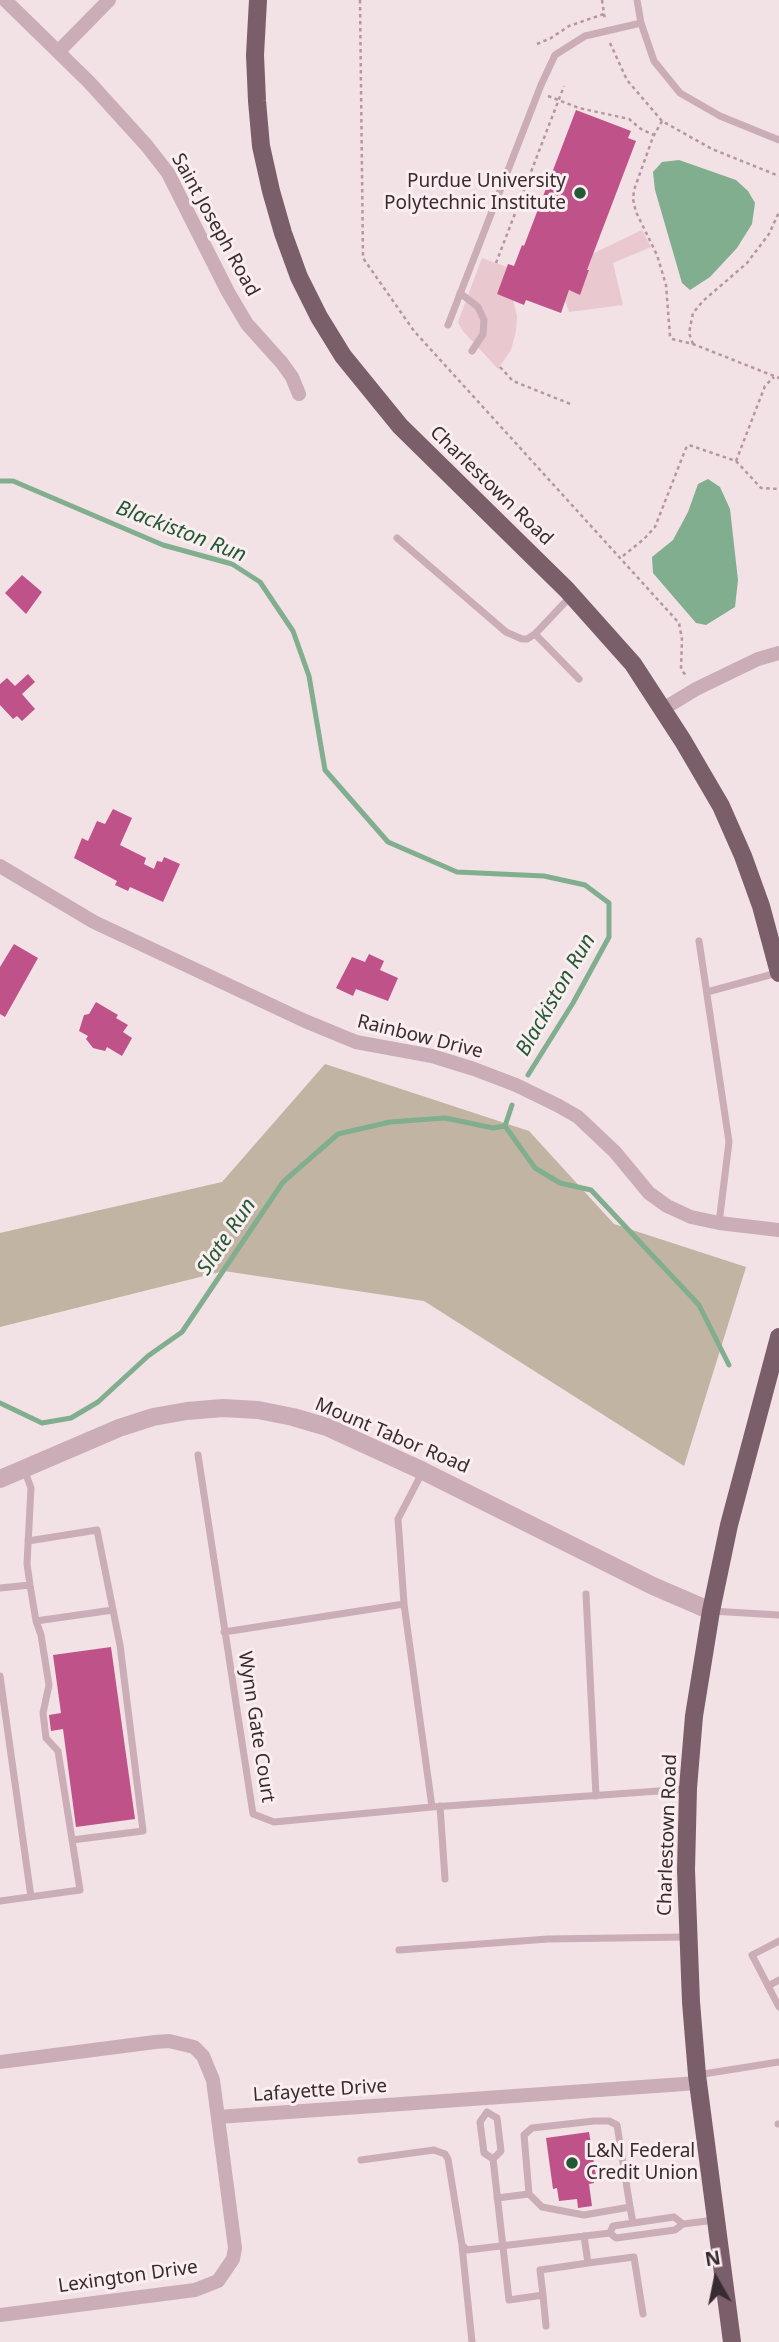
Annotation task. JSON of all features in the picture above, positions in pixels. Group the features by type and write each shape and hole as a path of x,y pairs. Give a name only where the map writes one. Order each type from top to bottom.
{"main road":[{"name":"Charlestown Road","path":"258,0 255,55 261,146 283,233 299,277 319,317 343,356 400,426 572,595 633,664 721,806 761,906 779,973"},
{"name":"Charlestown Road","path":"732,2342 697,2079 687,1937 688,1788 694,1716 711,1611 729,1525 779,1337"}],"street":[{"name":"Saint Joseph Road","path":"5,0 147,146 167,173 247,324 292,377 299,394"},
{"path":"58,52 109,0"},
{"path":"663,709 733,671 779,653"},
{"name":"Rainbow Drive","path":"0,866 94,922 305,1021 356,1042 432,1056 474,1069 559,1106 578,1117 615,1152 649,1193 667,1206 691,1217 779,1230"},
{"name":"Mount Tabor Road","path":"0,1479 119,1428 153,1417 223,1408 258,1410 327,1427 423,1471 653,1586 711,1611"},
{"path":"0,2062 155,2042 182,2043 194,2047 209,2067 218,2117"},
{"name":"Lafayette Drive","path":"218,2117 486,2105 697,2079"},
{"name":"Lexington Drive","path":"0,2315 195,2290 219,2281 233,2259 235,2248 218,2117"}],"lane":[{"path":"637,0 640,23 654,61 680,93 720,116 779,140"},
{"path":"448,325 538,92 555,55 585,36 640,23"},
{"path":"460,293 478,307 484,320 483,334 471,351"},
{"path":"397,538 506,632 522,639 535,634 572,595"},
{"path":"535,634 579,679"},
{"path":"699,941 729,1142 719,1223"},
{"path":"707,992 779,973"},
{"name":"Wynn Gate Court","path":"198,1455 253,1814 274,1822 436,1806 688,1788"},
{"path":"0,1901 80,1891 58,1751 46,1738 43,1713 50,1685 30,1585 28,1541 31,1488 24,1469"},
{"path":"423,1471 398,1519 404,1604 445,1879"},
{"path":"28,1541 97,1530 120,1645 143,1831 72,1840"},
{"path":"0,1588 30,1585"},
{"path":"586,1594 596,1796"},
{"name":"Wynn Gate Court","path":"224,1632 404,1604"},
{"path":"36,1621 113,1610"},
{"path":"711,1611 779,1615"},
{"path":"0,1676 31,1897"},
{"path":"399,1950 548,1939 687,1937"},
{"path":"779,1941 752,1955 779,2007"},
{"path":"768,1986 779,1980"},
{"path":"697,2079 779,2062"},
{"path":"486,2105 497,2118 500,2140 501,2151 493,2159"},
{"path":"486,2105 480,2122 484,2153 493,2159"},
{"path":"630,2207 584,2215 562,2213 542,2207 528,2194 524,2135 532,2129 609,2121 617,2125 633,2223"},
{"path":"361,2160 434,2150 445,2154 462,2245 472,2342"},
{"path":"493,2159 509,2300 543,2295"},
{"path":"497,2198 528,2194"},
{"path":"610,2233 613,2226 674,2217 683,2224"},
{"path":"462,2245 473,2251 610,2233 616,2238 675,2230 683,2224 716,2220"},
{"path":"583,2236 588,2263"},
{"path":"546,2326 540,2270 588,2263 634,2258 643,2314"}],"path":[{"path":"360,0 363,258 414,331 622,557 680,625 681,669"},
{"path":"537,44 569,26 604,16 602,0"},
{"path":"609,42 627,80 662,121 712,149 779,176"},
{"path":"496,263 564,86"},
{"path":"538,92 579,108 629,119 654,135"},
{"path":"662,121 654,135 633,199 636,212 657,255 666,285 670,336 779,378"},
{"path":"693,344 689,333 692,313 747,263 769,234 779,212"},
{"path":"500,367 513,382 573,405"},
{"path":"736,461 765,386 774,377"},
{"path":"622,557 644,540 655,527 686,446 692,444 736,461 758,486 779,489"}],"shaded area":[{"path":"679,160 736,180 748,191 755,203 752,224 737,248 710,277 690,290 682,283 655,190 653,172 662,162"},
{"path":"642,230 651,247 613,263 623,305 569,312 565,300 569,290 580,294 592,254"},
{"path":"482,258 507,267 497,294 513,300 517,316 511,350 498,369 462,330 458,322"},
{"path":"708,479 720,487 730,509 738,580 735,607 706,625 696,623 653,573 652,557 673,540 688,512 698,484"},
{"path":"325,1064 529,1131 614,1224 746,1267 684,1466 424,1301 224,1271 0,1327 0,1233 222,1182"}],"building":[{"name":"Purdue University Polytechnic Institute","path":"576,110 631,131 628,138 636,141 580,295 569,290 561,313 526,300 524,305 497,294 508,264 514,266 522,245 524,246"},
{"path":"22,575 42,592 26,614 5,593"},
{"path":"28,674 35,682 22,694 35,709 22,721 17,716 13,719 0,705 0,684 7,678 15,686"},
{"path":"113,809 132,818 120,845 146,858 144,864 154,869 157,861 162,862 164,857 180,864 163,902 130,887 128,891 115,885 117,881 74,858 82,838 88,841 97,821 105,824"},
{"path":"14,944 38,958 5,1017 0,1014 0,967"},
{"path":"369,954 384,961 380,970 398,978 388,1001 356,989 353,996 336,988 352,957 365,962"},
{"path":"96,1002 118,1015 116,1018 128,1025 123,1032 132,1038 122,1056 107,1047 105,1051 93,1048 86,1039 88,1036 79,1031 84,1015 89,1014"},
{"path":"111,1647 135,1819 76,1827 63,1729 51,1731 49,1715 61,1713 53,1655"},
{"name":"L&N Federal Credit Union","path":"589,2132 596,2176 593,2176 594,2183 589,2184 592,2206 578,2208 577,2199 559,2201 557,2188 553,2189 546,2138"}],"waterway":[{"name":"Blackiston Run","path":"0,481 13,481 163,545 232,564 260,582 293,631 309,676 325,770 388,842 457,872 544,876 585,885 609,903 609,937 573,1003 528,1075"},
{"name":"Blackiston Run","path":"512,1105 505,1126 535,1168 560,1183 591,1190 699,1305 729,1365"},
{"name":"Slate Run","path":"0,1403 42,1423 71,1418 98,1402 148,1356 182,1332 283,1182 338,1134 390,1122 445,1118 493,1128 505,1126"}],"place":[{"name":"Purdue University Polytechnic Institute","path":"580,193"},
{"name":"L&N Federal Credit Union","path":"572,2163"}]}
